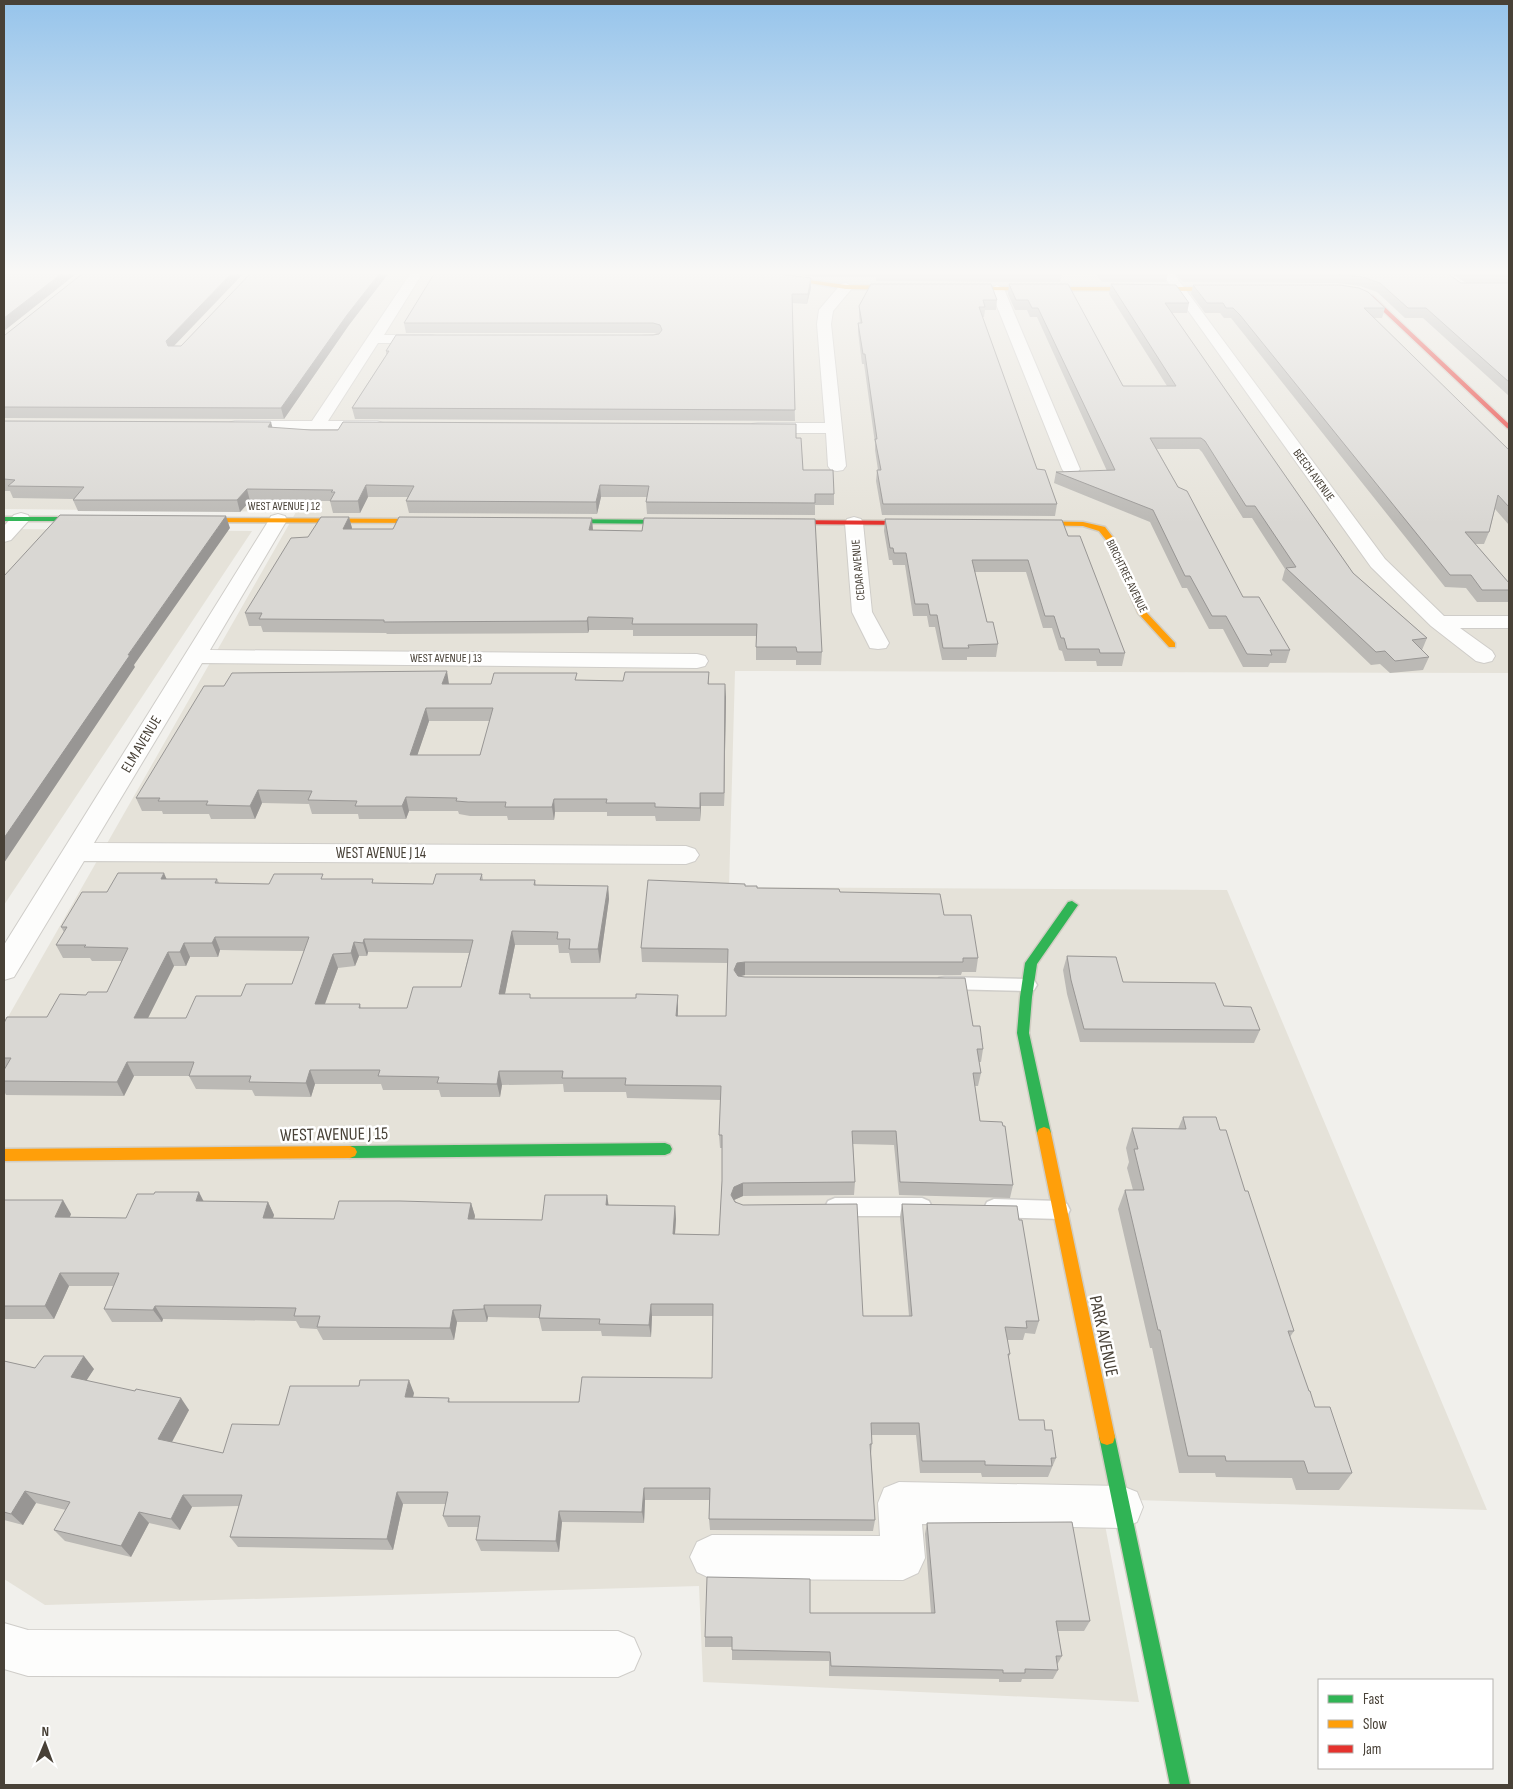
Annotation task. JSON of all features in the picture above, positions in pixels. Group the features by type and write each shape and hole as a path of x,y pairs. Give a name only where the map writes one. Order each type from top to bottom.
{"street":[{"path":"317,426 361,357"},
{"path":"827,357 837,466"},
{"path":"1026,357 1071,469"},
{"name":"BEECH AVENUE","path":"1229,357 1378,563 1438,622 1484,656"},
{"path":"1435,357 1509,427"},
{"path":"219,426 397,426"},
{"path":"744,428 833,428"},
{"path":"4,536 12,519 110,519"},
{"name":"WEST AVENUE J 12","path":"179,520 447,521"},
{"name":"ELM AVENUE","path":"4,969 278,520"},
{"path":"546,521 695,522"},
{"path":"765,522 934,523"},
{"name":"CEDAR AVENUE","path":"854,523 862,612 878,643"},
{"name":"BIRCHTREE AVENUE","path":"1014,523 1083,524 1102,529 1111,540 1142,612 1172,645"},
{"path":"1438,622 1509,622"},
{"name":"WEST AVENUE J 13","path":"195,656 697,660"},
{"name":"WEST AVENUE J 14","path":"75,852 686,855"},
{"name":"PARK AVENUE","path":"1072,905 1031,963 1023,1033 1180,1785"},
{"name":"WEST AVENUE J 15","path":"4,1155 665,1149"},
{"path":"712,1557 903,1558 898,1503 1122,1507"},
{"path":"4,1646 28,1653 618,1654"}],"lane":[{"path":"927,982 1028,984"},
{"path":"819,1207 943,1207"},
{"path":"972,1208 1060,1210"}],"shaded area":[{"path":"4,357 1509,357 1509,673 735,671 729,887 1227,890 1487,1510 1100,1499 1139,1702 703,1682 699,1586 45,1605 4,1579 4,1024 296,512 4,509"},
{"path":"4,529 252,531 4,905"}],"building":[{"path":"4,357 317,357 281,408 4,407"},
{"path":"385,357 794,357 795,410 352,408"},
{"path":"865,357 997,357 1037,469 1045,470 1057,504 883,504 877,470 881,470 875,439 877,439"},
{"path":"1062,357 1108,357 1123,386 1176,386 1158,357 1203,357 1353,573 1427,638 1412,640 1429,657 1395,661 1385,651 1376,652 1286,568 1296,567 1255,506 1246,506 1205,441 1201,438 1150,438 1178,487 1187,491 1243,597 1259,597 1290,650 1270,650 1272,655 1247,654 1226,616 1212,616 1190,576 1185,576 1153,510 1056,472 1115,470"},
{"path":"1274,357 1415,357 1509,450 1509,507 1498,495 1489,532 1465,532 1509,583 1509,590 1482,590 1471,575 1450,575"},
{"path":"1482,357 1509,357 1509,382"},
{"path":"4,421 271,422 268,427 311,430 338,430 343,422 796,424 796,438 801,438 803,470 833,470 834,494 815,494 815,503 646,502 649,486 600,485 596,502 406,501 414,486 366,485 358,501 330,501 335,492 331,492 333,490 247,489 237,500 73,500 84,487 8,486 15,480 4,479"},
{"path":"60,515 226,516 128,655 130,655 4,838 4,576"},
{"path":"321,517 349,517 343,529 393,529 399,517 592,518 589,530 642,531 644,518 815,519 822,652 797,652 796,647 756,647 757,624 632,624 633,618 588,617 587,621 384,622 384,620 259,619 262,613 245,613 291,538 308,537"},
{"path":"885,519 1062,520 1068,536 1080,536 1125,653 1100,653 1099,649 1067,649 1064,638 1061,638 1054,616 1045,616 1028,560 972,560 987,622 993,622 998,644 968,645 969,648 943,648 937,615 930,615 928,604 915,604 906,553 894,553 893,548 890,548"},
{"path":"447,671 442,684 491,684 494,673 577,673 575,680 623,681 625,672 709,672 708,684 725,684 724,793 700,793 700,808 655,807 655,803 606,803 607,799 554,799 552,807 505,807 506,802 468,802 456,801 457,798 406,797 402,806 355,806 357,801 308,800 312,791 258,790 250,806 206,805 208,801 158,801 160,798 136,798 204,686 224,686 232,673","holes":["426,708 493,708 480,755 410,755"]},
{"path":"118,873 164,873 161,879 217,879 215,883 269,884 274,874 323,874 321,879 373,879 372,883 433,884 436,874 482,874 480,880 535,880 534,885 608,886 598,949 569,949 570,939 557,939 558,932 512,931 499,994 530,994 530,998 636,998 636,994 678,995 676,1016 726,1016 728,949 641,948 648,880 745,884 745,886 757,886 757,888 839,889 840,892 940,894 944,915 971,915 978,958 963,958 963,962 745,962 737,963 734,970 738,976 745,977 965,978 973,1026 980,1026 983,1049 977,1049 981,1073 973,1073 980,1121 1002,1122 1003,1126 1005,1126 1013,1185 900,1182 896,1131 852,1131 855,1182 743,1183 734,1187 731,1195 735,1202 743,1205 857,1204 863,1316 912,1316 902,1204 1017,1206 1019,1220 1022,1220 1039,1321 1026,1321 1027,1328 1005,1327 1010,1354 1008,1354 1019,1420 1044,1420 1045,1430 1052,1430 1056,1458 1051,1458 1052,1466 985,1465 985,1461 922,1461 919,1423 871,1423 872,1444 870,1444 875,1520 709,1519 710,1488 644,1488 642,1512 559,1511 556,1541 476,1540 480,1516 443,1516 448,1492 397,1492 387,1539 230,1537 242,1495 183,1495 171,1519 139,1512 121,1546 54,1530 70,1502 25,1491 11,1514 4,1512 4,1361 35,1368 44,1356 84,1356 71,1377 135,1391 136,1389 181,1398 158,1439 223,1453 232,1424 279,1425 290,1386 359,1386 360,1380 409,1380 405,1397 449,1398 448,1402 579,1402 582,1377 712,1378 713,1304 651,1304 649,1325 599,1324 600,1319 539,1318 541,1305 484,1305 484,1309 453,1310 450,1328 317,1327 320,1316 294,1316 296,1308 155,1306 153,1310 104,1309 119,1273 60,1273 45,1306 4,1306 4,1200 63,1200 55,1217 126,1218 137,1194 199,1192 196,1201 268,1202 263,1218 334,1219 339,1201 400,1201 471,1203 468,1219 542,1220 545,1195 607,1195 606,1205 675,1206 673,1234 719,1235 722,1181 722,1135 719,1135 721,1086 625,1085 626,1078 562,1078 563,1071 499,1071 497,1084 437,1083 439,1077 378,1076 380,1070 310,1070 306,1083 249,1082 251,1076 189,1076 194,1062 127,1062 117,1082 4,1081 4,1070 11,1058 4,1058 4,1023 7,1017 47,1017 60,994 86,995 88,992 107,992 128,948 56,945 67,927 61,927 82,892 107,892","holes":["215,937 309,937 292,984 246,984 241,996 196,996 186,1018 134,1018 168,952 180,952 184,943 212,943","364,939 473,940 461,987 413,987 407,1008 359,1008 360,1004 315,1004 333,954 351,953 354,942 363,943"]},
{"path":"1067,956 1116,957 1123,982 1215,983 1224,1006 1251,1007 1260,1030 1084,1029 1071,980"},
{"path":"1183,1117 1216,1117 1220,1130 1226,1130 1245,1191 1248,1191 1294,1331 1288,1331 1309,1391 1315,1407 1330,1407 1352,1473 1308,1473 1304,1461 1226,1461 1225,1456 1188,1456 1160,1330 1158,1330 1125,1190 1144,1190 1134,1149 1138,1149 1132,1128 1186,1129"},
{"path":"1072,1522 1090,1621 1056,1621 1062,1656 1056,1656 1058,1670 1025,1669 1025,1673 1003,1673 1003,1670 831,1666 830,1652 732,1650 732,1637 705,1637 707,1577 810,1579 810,1613 935,1613 927,1523"}],"traffic: fast":[{"path":"4,519 94,519"},
{"path":"554,521 681,522"},
{"path":"1044,1133 1023,1033 1026,997 1031,963 1072,905"},
{"path":"350,1152 665,1149"},
{"path":"1107,1437 1180,1785"}],"traffic: slow":[{"path":"189,520 434,521"},
{"path":"1027,523 1083,524 1102,529 1111,540 1142,613 1172,645"},
{"path":"1044,1133 1107,1437"},
{"path":"4,1155 350,1152"}],"traffic: jam":[{"path":"1435,357 1509,427"},
{"path":"779,522 921,523"}]}
